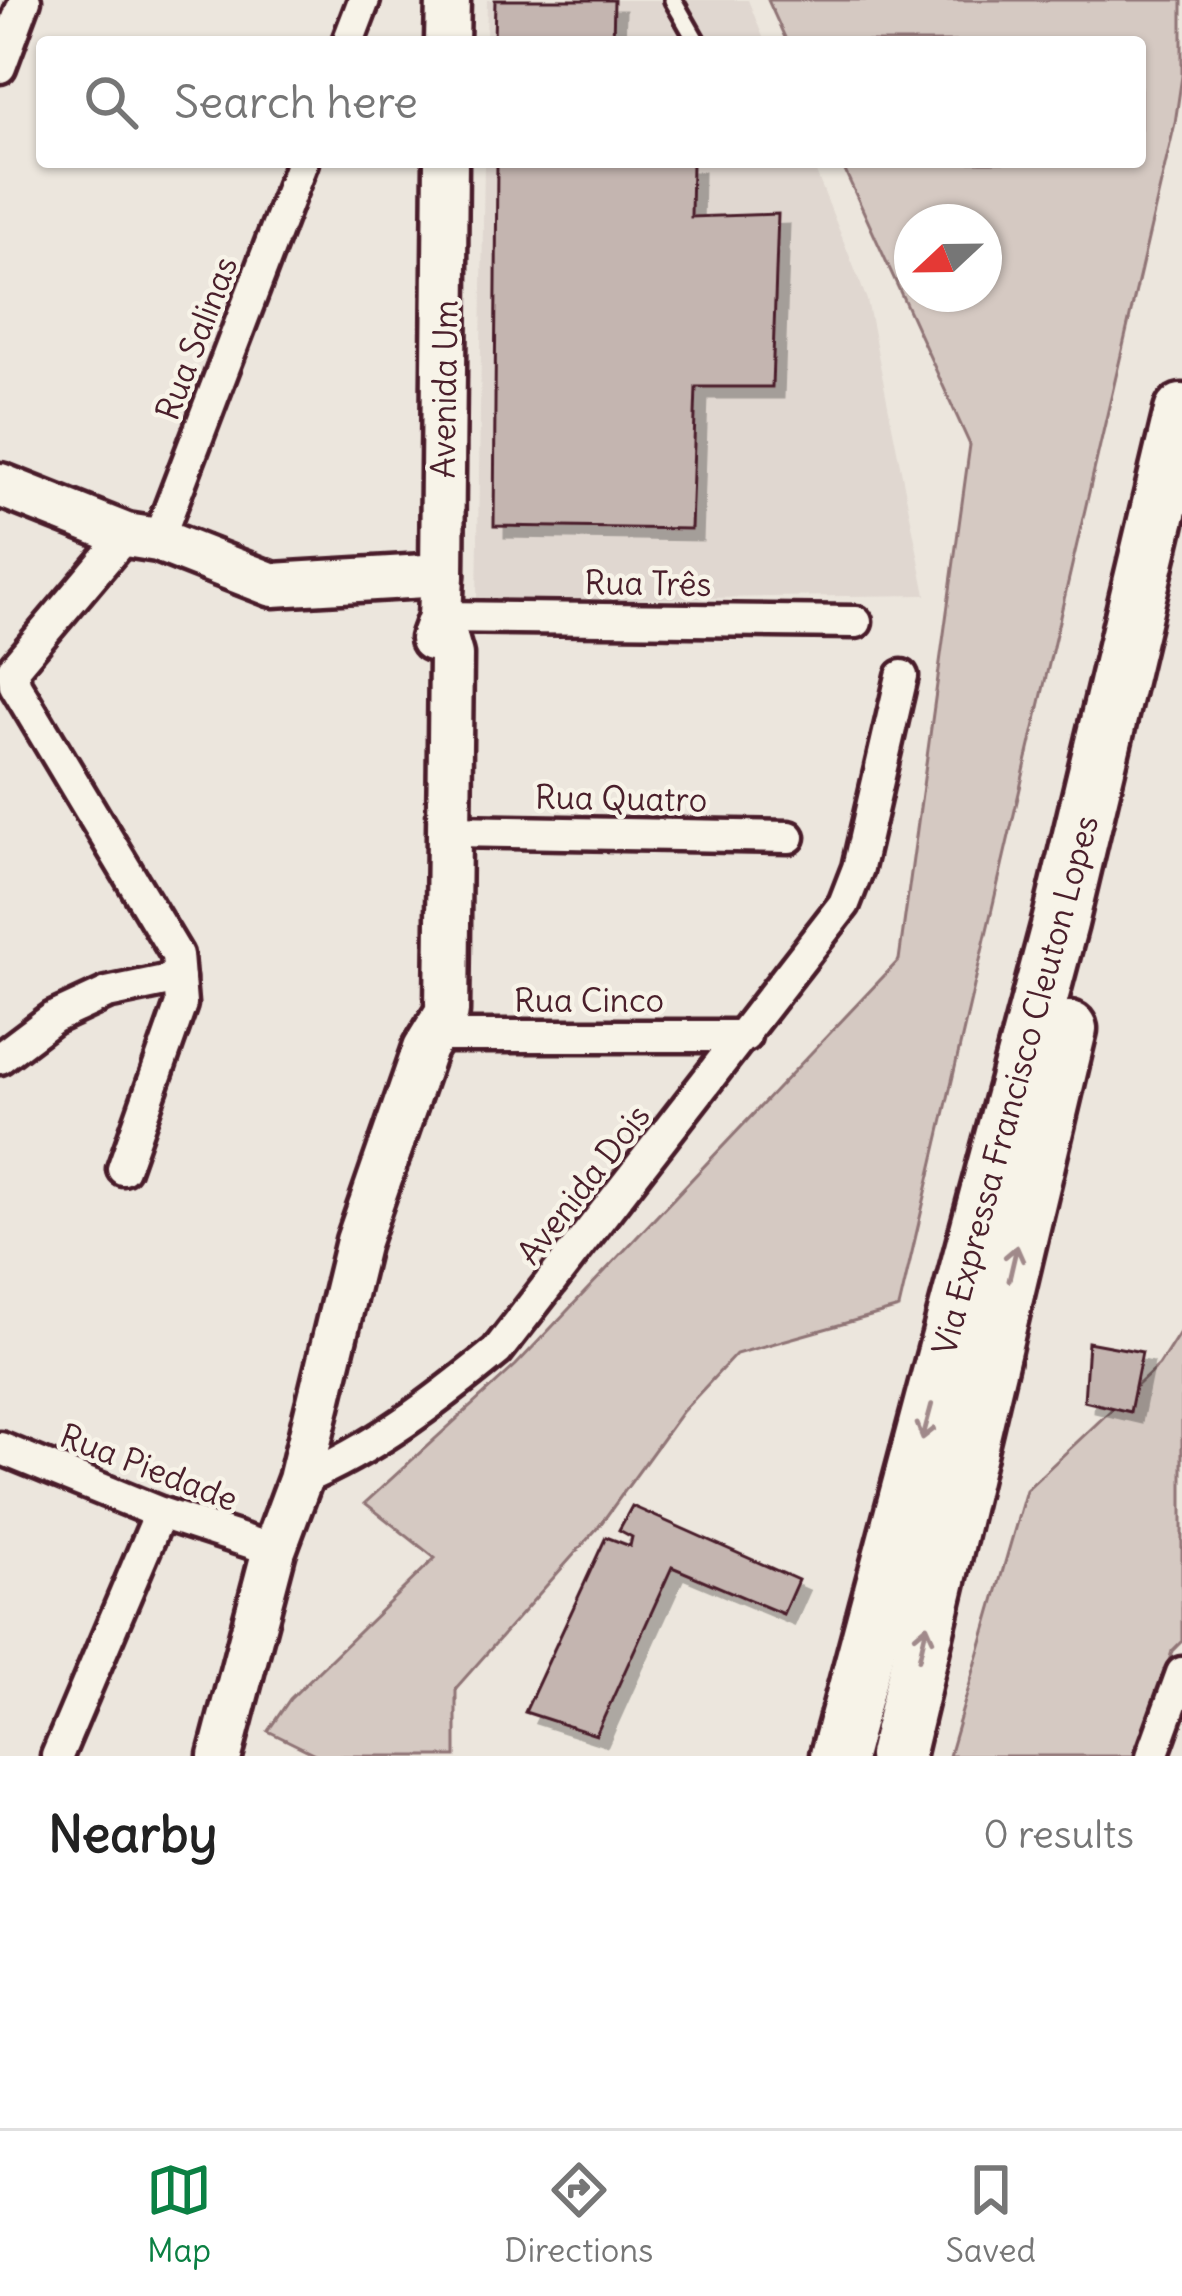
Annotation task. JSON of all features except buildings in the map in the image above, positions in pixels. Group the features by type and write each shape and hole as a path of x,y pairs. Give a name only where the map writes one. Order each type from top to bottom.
{"highway":[{"name":"Via Expressa Francisco Cleuton Lopes","path":"838,1756 1060,923 1182,412"},
{"name":"Via Expressa Francisco Cleuton Lopes","path":"896,1756 1182,551"}],"street":[{"path":"0,67 25,0"},
{"path":"350,36 364,0"},
{"path":"447,36 448,0"},
{"name":"Rua Salinas","path":"179,978 177,955 16,685 13,669 142,537 299,168"},
{"name":"Avenida Um","path":"441,596 446,168"},
{"path":"0,485 273,585 441,596"},
{"path":"220,1756 274,1550 300,1480 358,1241 429,1042 447,1012 451,656 441,596"},
{"path":"429,1042 425,659 441,596"},
{"name":"Rua Três","path":"441,596 856,622"},
{"name":"Avenida Dois","path":"300,1480 346,1461 439,1399 497,1351 844,904 858,868 902,676"},
{"name":"Rua Quatro","path":"452,831 789,837"},
{"path":"0,1058 53,1018 89,1001 179,978 182,1004 123,1169"},
{"name":"Rua Cinco","path":"429,1042 745,1036"},
{"name":"Rua Piedade","path":"0,1448 160,1513 274,1550"},
{"path":"57,1756 160,1513"},
{"path":"1152,1756 1182,1673"}],"lane":[{"path":"673,0 694,36"}],"shaded area":[{"path":"487,0 748,0 763,36 486,36"},
{"path":"768,0 1182,0 1182,76 1175,123 899,1308 736,1354 682,1412 600,1525 456,1688 456,1756 319,1756 268,1731 290,1699 435,1558 365,1503 516,1365 899,960 970,445 909,312 1002,312 1002,204 894,204 894,278 844,168 1146,168 1146,36 784,36"},
{"path":"484,168 814,168 867,300 926,595 477,601"},
{"path":"1182,1329 1182,1641 1172,1651 1141,1756 949,1756 1026,1490 1159,1365"}]}
